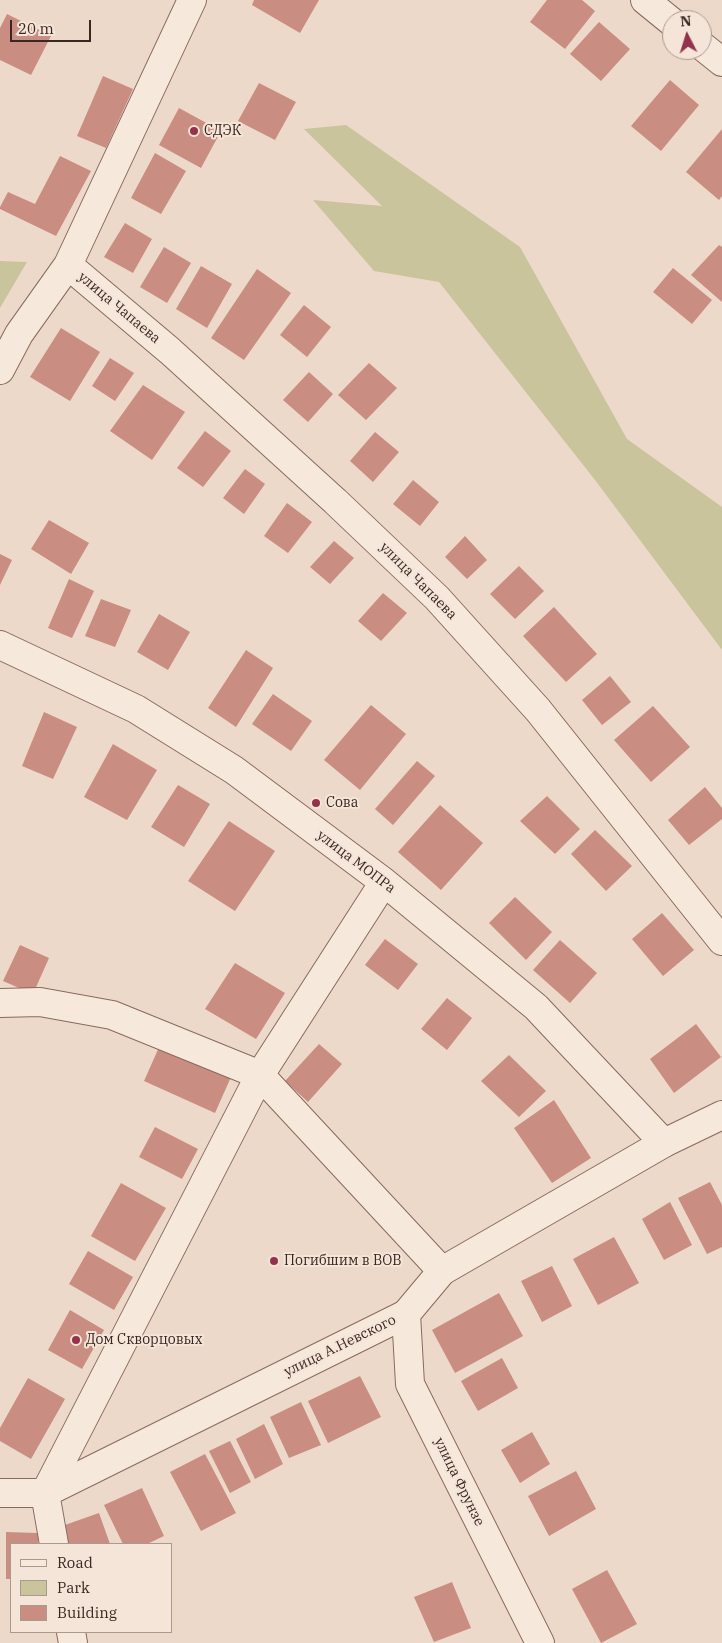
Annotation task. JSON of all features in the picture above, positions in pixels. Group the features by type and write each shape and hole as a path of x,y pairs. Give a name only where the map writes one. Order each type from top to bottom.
{"street":[{"name":"улица Чапаева","path":"0,370 19,334 68,265 192,0"},
{"path":"644,0 662,14"},
{"path":"712,54 722,62"},
{"name":"улица Чапаева","path":"68,265 170,351 335,501 438,598 538,710 722,941"},
{"name":"улица МОПРа","path":"0,645 136,709 234,770 384,882 536,1007 664,1143"},
{"path":"54,1543 45,1493 260,1074 384,882"},
{"path":"0,1002 40,1002 112,1015 260,1074 442,1271"},
{"name":"улица А.Невского","path":"0,1493 45,1493 406,1314 442,1271 664,1143 722,1115"},
{"name":"улица Фрунзе","path":"406,1314 410,1384 540,1643"}],"green space":[{"path":"346,125 520,247 627,439 722,507 722,650 595,480 439,282 374,271 313,200 382,206 304,129"},
{"path":"0,261 27,262 0,308"}],"building":[{"path":"254,0 319,0 300,33 252,5"},
{"path":"547,0 582,0 595,11 565,49 530,22"},
{"path":"7,14 51,36 31,75 0,60 0,28"},
{"path":"599,22 630,49 601,81 570,54"},
{"path":"103,76 133,89 106,148 77,136"},
{"path":"670,80 699,105 661,151 631,126"},
{"path":"259,83 296,102 275,140 238,121"},
{"path":"179,108 221,131 201,168 159,145"},
{"path":"722,129 722,196 719,200 686,172"},
{"path":"155,153 186,171 161,214 131,198"},
{"path":"60,156 91,171 56,236 0,209 0,207 8,192 35,204"},
{"path":"125,223 152,239 133,273 104,257"},
{"path":"719,245 722,247 722,302 691,275"},
{"path":"164,247 191,263 167,303 140,287"},
{"path":"201,266 232,284 207,328 176,309"},
{"path":"673,268 712,300 692,324 653,292"},
{"path":"257,269 291,293 244,360 211,338"},
{"path":"304,305 331,327 307,357 280,335"},
{"path":"61,328 100,352 70,401 30,377"},
{"path":"110,358 134,373 115,401 92,386"},
{"path":"369,363 397,388 366,420 338,395"},
{"path":"309,372 333,394 308,422 283,400"},
{"path":"143,385 185,412 152,460 110,431"},
{"path":"205,431 231,451 203,487 177,468"},
{"path":"375,432 399,452 373,482 350,461"},
{"path":"245,469 265,484 244,514 223,498"},
{"path":"413,480 439,502 420,526 393,504"},
{"path":"287,503 312,522 288,553 264,536"},
{"path":"49,520 89,543 71,574 31,549"},
{"path":"465,536 487,560 467,579 445,557"},
{"path":"334,541 354,558 330,584 310,567"},
{"path":"0,554 12,560 0,585"},
{"path":"519,566 544,591 515,619 490,594"},
{"path":"69,579 94,591 72,638 48,628"},
{"path":"383,593 407,613 381,641 358,621"},
{"path":"101,599 131,610 115,647 85,636"},
{"path":"554,607 597,654 566,682 523,636"},
{"path":"159,614 190,632 168,670 137,652"},
{"path":"246,650 273,668 236,727 208,708"},
{"path":"610,676 631,702 602,725 582,700"},
{"path":"273,694 312,721 291,751 252,724"},
{"path":"371,705 406,734 360,790 324,760"},
{"path":"653,706 690,747 651,782 614,740"},
{"path":"44,712 77,727 53,779 22,766"},
{"path":"113,744 157,770 127,820 84,797"},
{"path":"417,761 435,776 393,825 375,809"},
{"path":"178,785 210,804 184,847 151,827"},
{"path":"705,787 722,808 722,819 689,845 668,820"},
{"path":"547,796 580,829 555,854 520,821"},
{"path":"440,805 483,843 441,890 398,852"},
{"path":"229,821 275,851 235,911 188,881"},
{"path":"595,830 632,866 606,891 571,854"},
{"path":"515,897 552,932 526,960 489,923"},
{"path":"662,913 694,950 663,976 632,939"},
{"path":"385,939 418,964 398,990 365,965"},
{"path":"560,940 597,973 570,1003 533,970"},
{"path":"20,945 49,958 33,994 3,981"},
{"path":"235,963 285,993 256,1039 205,1009"},
{"path":"447,998 472,1018 447,1050 421,1029"},
{"path":"696,1024 721,1057 674,1093 650,1059"},
{"path":"319,1044 342,1064 308,1102 285,1081"},
{"path":"160,1045 231,1077 215,1113 144,1081"},
{"path":"509,1055 546,1091 519,1117 481,1081"},
{"path":"554,1100 591,1158 552,1183 514,1128"},
{"path":"155,1127 198,1149 182,1179 139,1157"},
{"path":"710,1182 722,1205 722,1247 707,1254 678,1198"},
{"path":"121,1183 166,1208 135,1261 91,1236"},
{"path":"670,1202 692,1245 664,1260 642,1219"},
{"path":"614,1237 639,1283 598,1305 573,1259"},
{"path":"88,1251 133,1277 114,1310 69,1284"},
{"path":"552,1266 572,1306 542,1322 521,1281"},
{"path":"499,1293 523,1336 455,1373 432,1330"},
{"name":"Дом Скворцовых","path":"70,1310 104,1330 82,1369 48,1350"},
{"path":"502,1358 518,1388 478,1411 461,1381"},
{"path":"360,1376 381,1417 328,1443 308,1401"},
{"path":"28,1378 65,1399 31,1459 0,1441 0,1428"},
{"path":"301,1402 321,1445 289,1458 270,1417"},
{"path":"264,1424 283,1464 255,1479 236,1439"},
{"path":"532,1432 550,1464 520,1483 501,1450"},
{"path":"230,1441 251,1482 230,1493 209,1451"},
{"path":"205,1454 236,1513 201,1531 170,1472"},
{"path":"576,1471 596,1509 549,1536 528,1496"},
{"path":"142,1488 164,1536 149,1543 123,1543 104,1505"},
{"path":"99,1513 110,1543 68,1543 62,1526"},
{"path":"6,1532 38,1533 38,1543 10,1543 10,1579 6,1579"},
{"path":"607,1570 637,1624 601,1643 572,1589"},
{"path":"452,1582 471,1628 434,1642 414,1597"}],"place":[{"name":"СДЭК","path":"194,131"},
{"name":"Сова","path":"316,803"},
{"name":"Погибшим в ВОВ","path":"274,1261"},
{"name":"Дом Скворцовых","path":"76,1340"}]}
